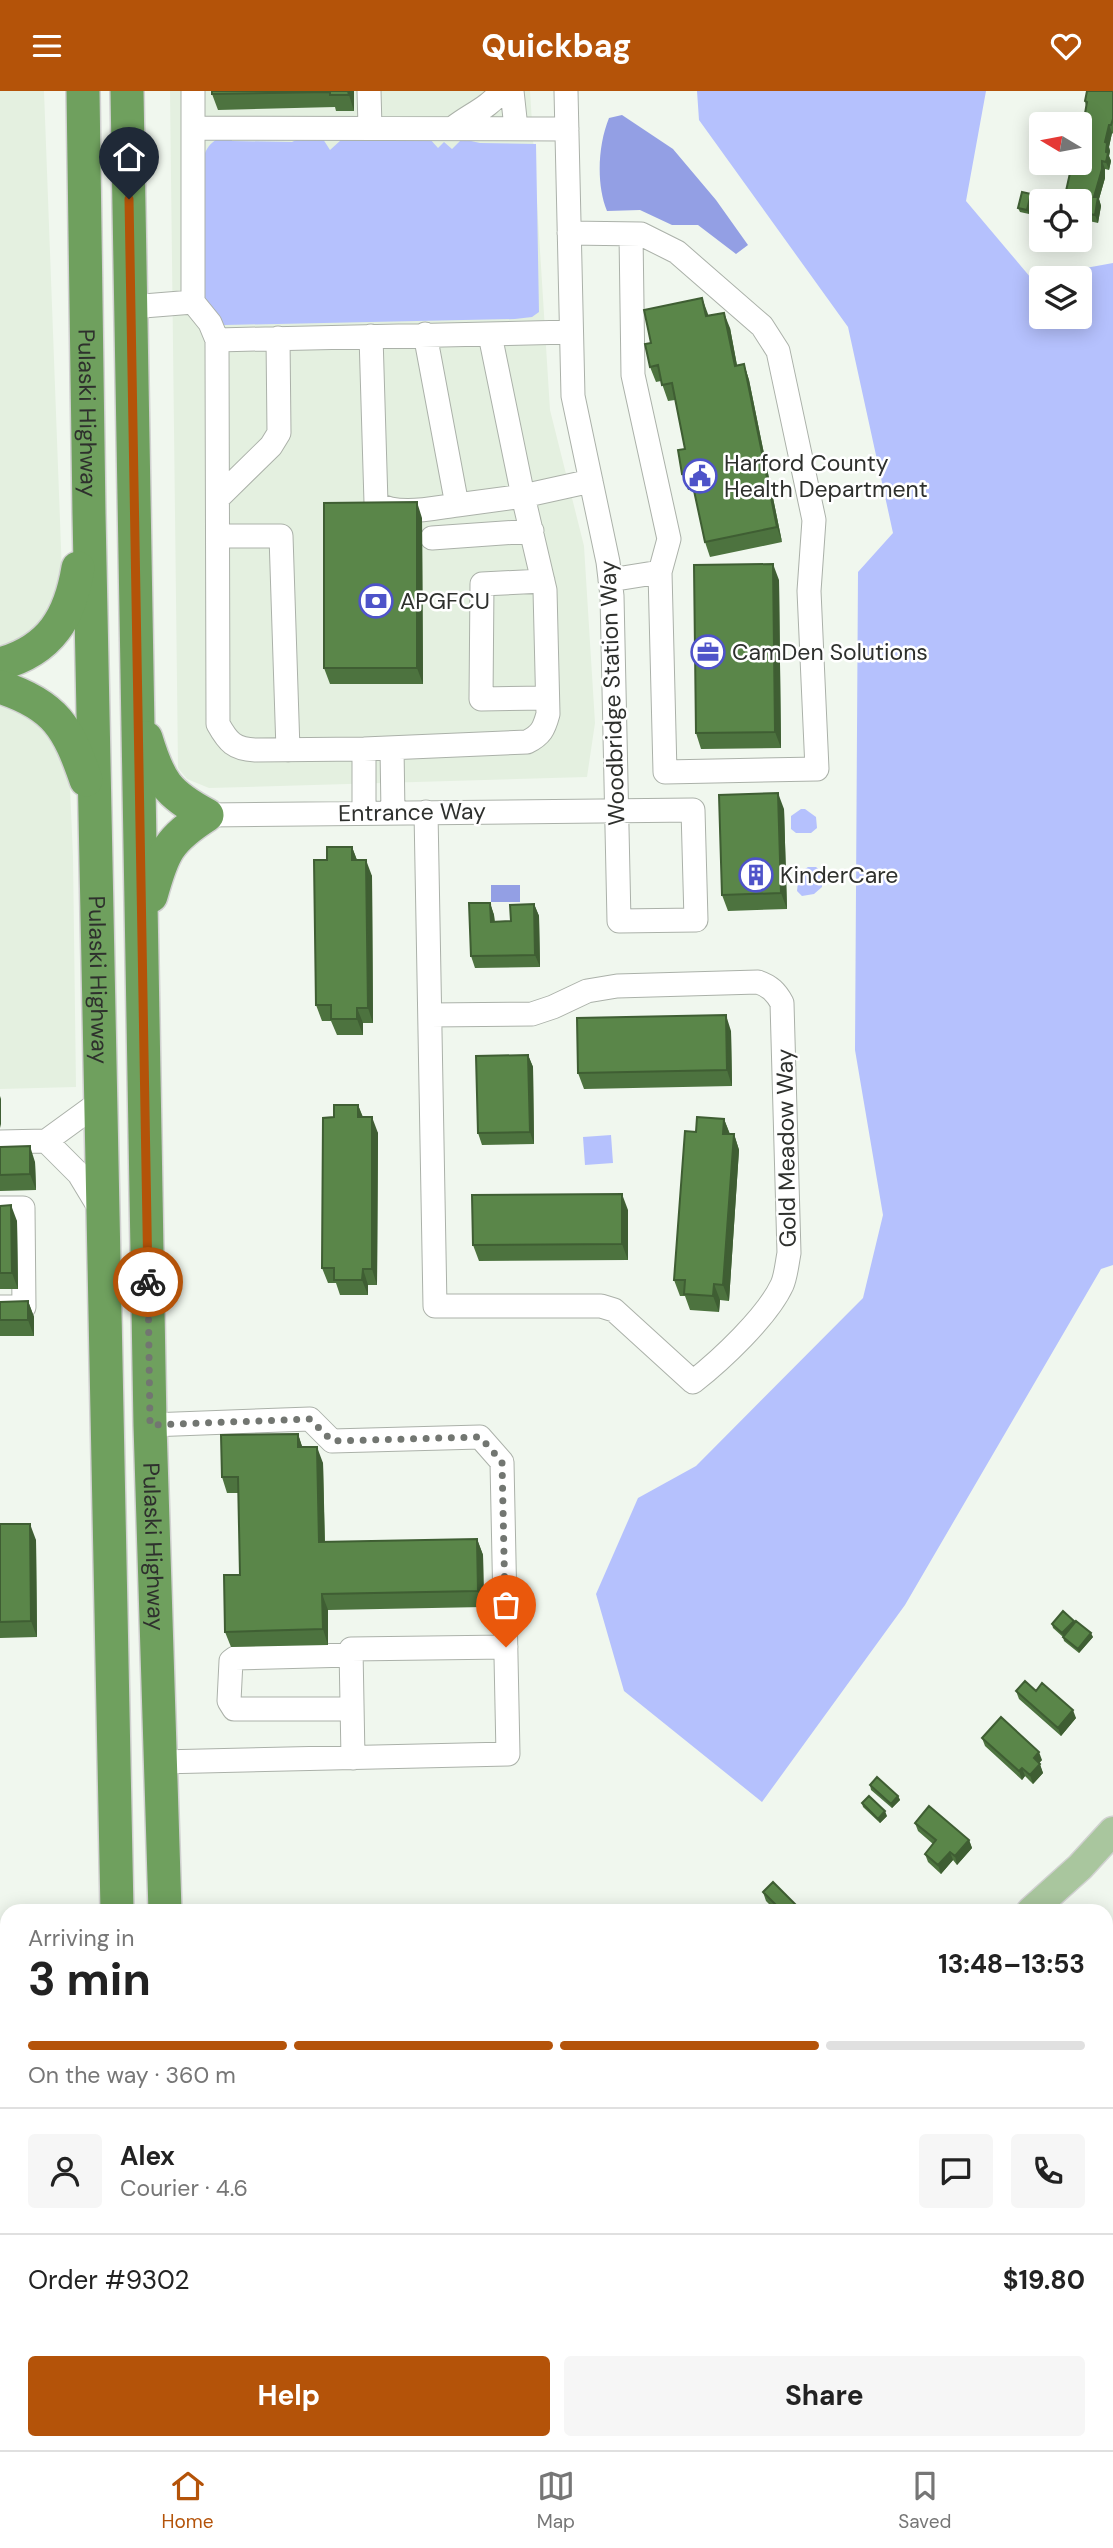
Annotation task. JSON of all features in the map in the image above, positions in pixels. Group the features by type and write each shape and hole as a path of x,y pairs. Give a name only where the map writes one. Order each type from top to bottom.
{"highway":[{"path":"66,91 67,161 69,168 85,179"},
{"name":"Pulaski Highway","path":"83,91 117,1904"},
{"name":"Pulaski Highway","path":"127,91 150,1425 165,1904"},
{"path":"0,664 42,642 64,618 75,586 89,514"},
{"path":"0,687 27,697 66,730 72,740 95,809"},
{"path":"138,710 152,759 169,790 207,815 176,837 165,852 142,929"}],"main road":[{"path":"1039,1904 1080,1867 1113,1831"},
{"path":"1064,1904 1113,1849"}],"street":[{"path":"192,91 193,302 210,323 217,340 219,724 228,743 239,749 364,749 527,742 539,736 548,714 543,581 490,335"},
{"path":"369,91 370,127"},
{"path":"453,128 468,115 485,107 501,91"},
{"path":"512,91 516,128"},
{"name":"Woodbridge Station Way","path":"566,91 573,396 610,580 619,921"},
{"path":"193,128 567,129"},
{"path":"569,233 641,234 677,252 762,326 778,351 814,520 809,591 817,769 664,772 660,572 669,539 633,375 631,234"},
{"path":"131,307 193,302"},
{"path":"217,340 571,332"},
{"path":"425,334 457,505"},
{"path":"371,336 376,503 384,508 414,510 523,496 591,481"},
{"path":"218,498 271,446 279,433 278,338"},
{"path":"432,538 532,531"},
{"path":"218,536 281,536 288,750"},
{"path":"610,580 660,572"},
{"path":"543,581 482,584 481,699 547,698"},
{"path":"392,748 393,813"},
{"path":"364,749 364,813"},
{"name":"Entrance Way","path":"207,815 693,810 696,920 619,921"},
{"name":"Gold Meadow Way","path":"426,812 435,1306 601,1306 614,1310 626,1319 693,1382 714,1366 771,1304 783,1283 789,1253 782,1003 777,994 768,985 758,982 617,986 587,991 532,1014 430,1015"},
{"path":"0,1142 46,1141 101,1101"},
{"path":"46,1141 79,1174 103,1215"},
{"path":"0,1208 23,1208 24,1307 0,1307"},
{"path":"150,1425 310,1419 332,1441 480,1437 502,1462 508,1754 160,1762"},
{"path":"354,1758 351,1649 506,1647"},
{"path":"351,1655 235,1658 231,1661 229,1701 234,1709 352,1709"}],"shaded area":[{"path":"0,91 44,91 62,574 56,600 40,623 29,635 0,651"},
{"path":"170,91 530,91 550,410 584,546 595,723 587,777 209,788 187,779 178,768"},
{"path":"697,91 986,91 966,201 1029,276 1029,329 1092,329 1092,267 1113,263 1113,1265 1101,1269 905,1605 762,1802 624,1691 596,1594 638,1498 696,1466 863,1298 883,1215 855,1050 858,572 893,533 848,327 699,120"},
{"path":"622,115 673,149 716,200 748,245 736,254 698,225 672,225 640,210 607,211 600,177 602,140 609,118"},
{"path":"231,135 232,141 292,142 306,135 323,139 330,150 341,140 429,138 438,148 444,142 452,149 462,139 480,143 536,144 539,312 532,317 515,319 224,325 211,315 205,304 202,162 212,143"},
{"path":"0,702 31,713 69,764 76,1087 0,1089"},
{"path":"801,809 816,817 817,828 811,833 796,833 791,829 791,816"},
{"path":"808,867 816,867 822,872 822,887 814,894 802,896 797,891 799,873"},
{"path":"491,885 520,885 520,902 491,902"},
{"path":"611,1135 613,1163 585,1165 583,1137"}],"building":[{"path":"212,91 348,91 349,95 330,95 330,92 212,94"},
{"path":"1087,91 1113,91 1113,119 1105,142 1108,153 1106,162 1102,161 1094,197 1098,197 1095,215 1092,214 1092,189 1066,189 1070,175 1092,175 1092,112 1085,112"},
{"path":"1022,192 1029,194 1027,210 1018,208"},
{"path":"702,298 706,316 724,313 735,366 744,364 777,527 705,542 690,472 682,474 678,450 685,449 672,383 662,385 658,365 650,367 645,344 651,343 644,310"},
{"name":"APGFCU","path":"417,502 417,668 324,668 324,503"},
{"path":"773,564 775,732 696,733 694,565"},
{"name":"KinderCare","path":"778,793 781,893 722,895 719,795"},
{"path":"327,847 352,847 352,860 366,860 368,1008 357,1008 357,1019 331,1019 331,1005 316,1005 314,860 327,860"},
{"path":"469,903 490,903 491,922 511,921 510,905 534,904 535,955 471,956"},
{"path":"726,1015 727,1070 578,1073 577,1018"},
{"path":"528,1055 530,1132 478,1133 476,1056"},
{"path":"334,1105 358,1105 358,1117 372,1117 372,1269 363,1269 362,1280 334,1280 334,1268 322,1268 323,1118 334,1117"},
{"path":"697,1117 724,1119 723,1134 734,1134 723,1285 714,1284 713,1296 684,1294 685,1280 674,1280 685,1131 696,1132"},
{"path":"30,1146 30,1174 0,1175 0,1147"},
{"path":"622,1194 622,1244 473,1245 472,1195"},
{"path":"11,1205 12,1273 0,1273 0,1206"},
{"path":"28,1301 28,1320 0,1320 0,1302"},
{"path":"298,1434 298,1447 317,1447 319,1542 477,1539 478,1591 322,1594 323,1629 225,1632 224,1575 240,1575 238,1477 222,1477 221,1435"},
{"path":"0,1524 30,1524 31,1621 0,1622"},
{"path":"1063,1611 1074,1621 1062,1633 1052,1624"},
{"path":"1076,1621 1091,1633 1078,1649 1063,1637"},
{"path":"1025,1681 1036,1691 1042,1683 1073,1710 1058,1728 1016,1691"},
{"path":"1001,1717 1039,1752 1034,1758 1040,1764 1030,1775 1022,1768 1019,1771 982,1738"},
{"path":"877,1777 898,1796 891,1804 870,1785"},
{"path":"869,1796 885,1811 878,1819 862,1803"},
{"path":"929,1806 969,1840 955,1856 950,1852 938,1865 925,1854 936,1840 915,1823"},
{"path":"773,1882 795,1904 775,1904 763,1892"}],"way so far":[{"path":"148,1282 150,1425 310,1419 332,1441 480,1437 502,1462 506,1647"}],"place":[{"name":"Harford County Health Department","path":"700,476"},
{"name":"APGFCU","path":"376,601"},
{"name":"CamDen Solutions","path":"708,652"},
{"name":"KinderCare","path":"756,875"}],"route":[{"path":"129,199 148,1282"}]}
